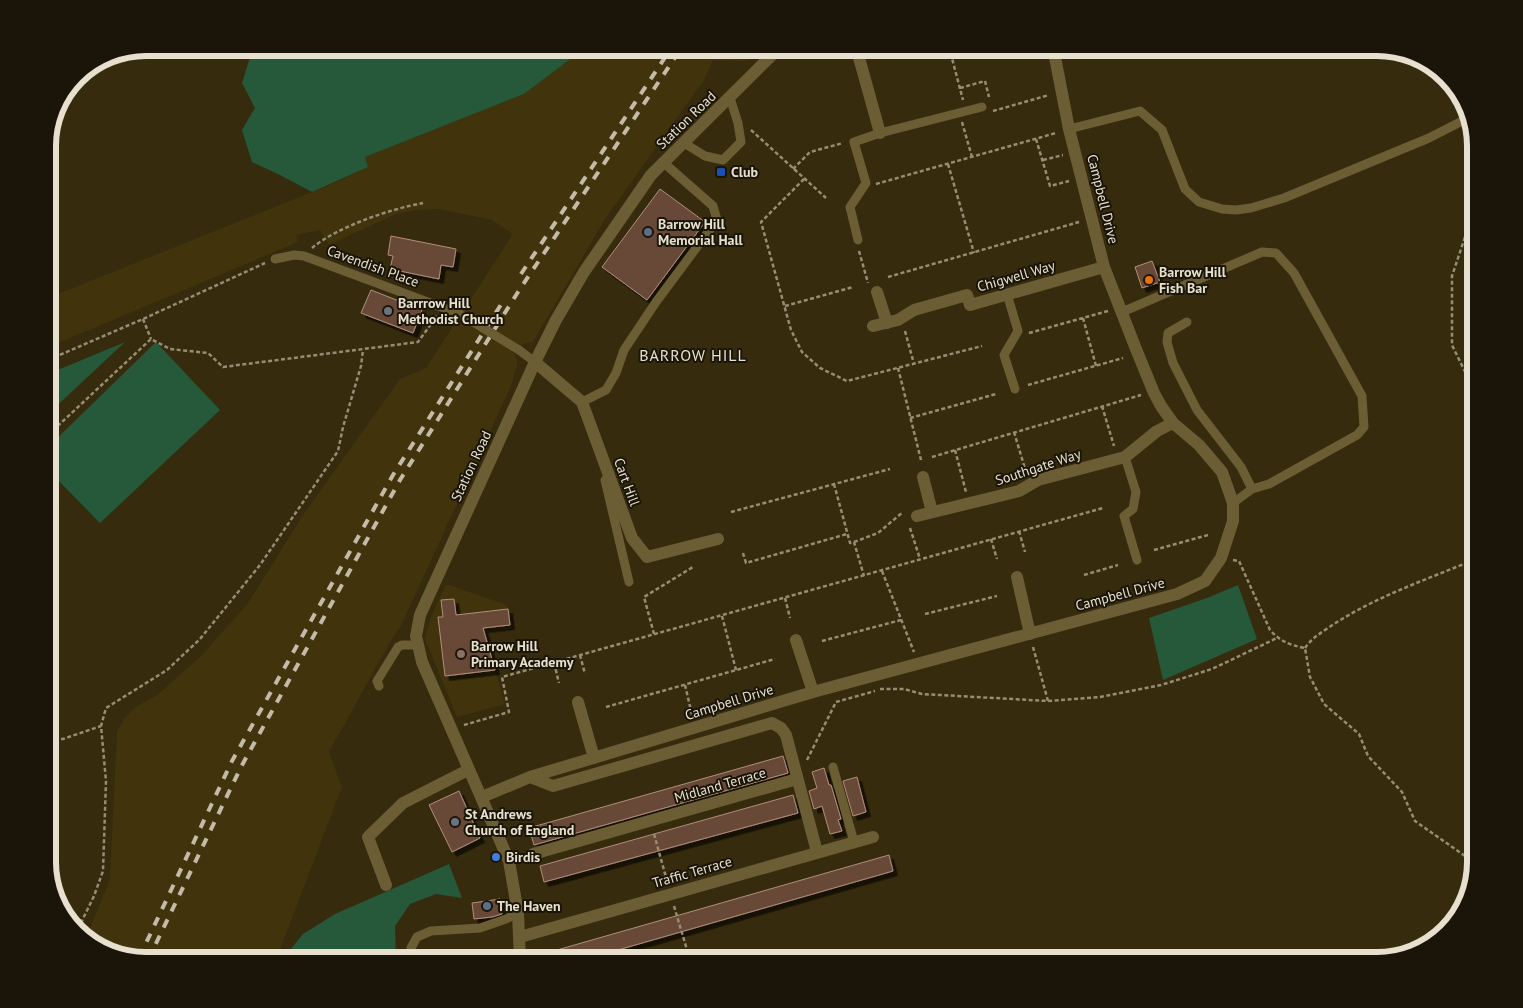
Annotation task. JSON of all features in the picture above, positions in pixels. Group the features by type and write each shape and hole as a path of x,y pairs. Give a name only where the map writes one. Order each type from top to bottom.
{"street":[{"name":"Station Road","path":"520,952 518,913 509,861 422,662 416,629 422,607 535,362 556,320 584,272 651,175 772,56"},
{"path":"858,56 880,133"},
{"name":"Campbell Drive","path":"482,797 530,777 813,692 1177,594 1205,581 1221,558 1233,521 1233,503 1222,472 1199,445 1173,423 1154,393 1104,266 1069,129 1054,56"},
{"name":"Chigwell Way","path":"873,326 898,320 914,310 967,295 970,305 1104,266"},
{"path":"872,288 887,323"},
{"name":"Cart Hill","path":"535,362 582,402 632,538 647,558 718,539"},
{"name":"Southgate Way","path":"917,516 1019,491 1038,480 1120,454 1173,423"},
{"path":"922,478 932,512"},
{"path":"1017,577 1030,634"},
{"path":"796,640 813,692"},
{"path":"578,702 594,758"},
{"path":"530,777 553,786 772,723 781,728 786,735 817,852"},
{"path":"386,885 368,837 403,803 468,770"},
{"name":"Midland Terrace","path":"534,854 798,779"},
{"name":"Traffic Terrace","path":"520,937 873,837"}],"lane":[{"path":"684,143 705,156 723,160 741,142 738,123 730,98"},
{"path":"857,243 850,207 866,183 854,142 880,133 982,107"},
{"path":"1069,129 1140,111 1162,130 1185,190 1199,202 1222,209 1236,210 1251,208 1284,198 1429,138 1463,121"},
{"path":"582,402 606,390 616,373 624,350 656,302 718,220 713,206 664,163"},
{"path":"1122,312 1262,252 1276,254 1294,273 1362,396 1364,427 1357,435 1269,484 1252,490 1233,503"},
{"name":"Cavendish Place","path":"275,259 304,256 444,307 460,314 535,362"},
{"path":"1007,294 1018,330 1004,355 1015,388"},
{"path":"1187,322 1168,333 1166,342 1173,363 1197,410 1241,467 1252,490"},
{"path":"597,442 628,582"},
{"path":"1120,454 1136,492 1133,509 1124,516 1137,560"},
{"path":"379,686 377,681 398,647 402,645 418,645"},
{"path":"832,767 854,842"},
{"path":"412,952 411,948 417,937 431,932 480,928 506,920 518,913"}],"path":[{"path":"951,56 960,88 972,157"},
{"path":"960,88 984,81 989,98"},
{"path":"993,111 1056,93"},
{"path":"862,188 1069,129"},
{"path":"739,130 753,130 826,198"},
{"path":"1036,139 1050,186 1069,181"},
{"path":"793,169 810,152 847,142"},
{"path":"1043,160 1063,155"},
{"path":"948,164 974,253"},
{"path":"804,179 761,222 791,330 802,352 820,368 847,381 982,346"},
{"path":"304,256 325,238 386,212 423,203"},
{"path":"888,278 1079,222"},
{"path":"1467,231 1452,276 1452,345 1467,376"},
{"path":"857,243 872,288"},
{"path":"56,357 275,259"},
{"path":"785,306 853,287"},
{"path":"143,319 151,339 170,349 208,353 223,367 418,342 444,307"},
{"path":"1014,337 1108,311 1122,312"},
{"path":"1083,318 1096,366"},
{"path":"904,330 914,365"},
{"path":"56,428 151,339"},
{"path":"80,924 94,896 103,871 106,781 101,726 106,708 167,670 200,639 260,565 338,451 361,366 363,350"},
{"path":"1028,385 1123,358"},
{"path":"898,368 921,460"},
{"path":"932,457 1102,406 1154,393"},
{"path":"910,418 996,394"},
{"path":"1102,406 1120,454"},
{"path":"1014,432 1027,476"},
{"path":"955,450 967,493"},
{"path":"731,512 890,468"},
{"path":"834,484 850,543 878,533 903,512"},
{"path":"450,729 509,712 502,677 1103,508"},
{"path":"910,528 920,560"},
{"path":"1019,531 1024,552"},
{"path":"743,553 746,563 848,534"},
{"path":"1154,550 1208,535"},
{"path":"991,539 997,560"},
{"path":"854,542 864,576"},
{"path":"1221,558 1239,561 1270,630 1276,638 1286,644 1305,648"},
{"path":"1467,563 1408,586 1351,613 1310,640 1305,648 1310,677 1324,704 1359,734 1368,756 1402,792 1415,821 1467,857"},
{"path":"1084,575 1118,565"},
{"path":"654,634 644,597 693,568"},
{"path":"882,571 919,665"},
{"path":"925,614 997,596"},
{"path":"785,598 790,618"},
{"path":"722,616 736,670"},
{"path":"822,641 901,620"},
{"path":"1030,634 1048,701"},
{"path":"798,779 836,702 881,689 904,690 922,694 1048,701 1100,697 1162,685 1212,669 1276,638"},
{"path":"580,655 585,674"},
{"path":"606,707 775,659"},
{"path":"554,663 559,683"},
{"path":"684,684 696,728"},
{"path":"56,739 63,739 101,726"}],"shaded area":[{"path":"574,56 758,56 742,61 713,60 704,80 605,219 533,342 522,344 514,354 517,359 517,365 511,386 400,628 394,635 329,752 342,787 279,952 146,952 128,950 106,943 89,931 110,879 117,731 124,719 137,706 156,696 201,656 248,603 303,515 400,379 426,368 513,234 492,220 439,209 416,210 396,214 329,245 320,230 296,235 298,242 56,344 56,295 332,184 368,167 365,157 524,94"},
{"name":"Barrow Hill Primary Academy","path":"446,584 507,605 513,628 484,633 505,704 457,717 425,639 431,617"}],"green space":[{"path":"250,56 574,56 524,94 365,157 368,167 312,192 252,162 242,130 255,108 242,83"},
{"path":"125,342 56,407 56,371"},
{"path":"156,342 220,410 100,523 56,478 56,439"},
{"path":"1238,585 1257,639 1163,680 1149,618"},
{"path":"449,864 462,898 436,894 410,904 395,926 396,952 288,952 303,934 335,914"}],"building":[{"path":"660,189 705,222 647,300 602,267"},
{"path":"391,236 456,249 453,267 441,265 439,279 390,269 393,256 388,255"},
{"path":"1152,261 1160,282 1142,288 1135,267"},
{"name":"Barrrow Hill Methodist Church","path":"371,290 422,310 413,333 361,313"},
{"path":"454,599 456,615 508,609 510,625 483,628 495,670 445,676 438,617 443,617 441,600"},
{"path":"783,756 788,773 534,845 529,828"},
{"path":"824,768 841,819 838,820 842,831 830,834 822,806 814,809 809,791 817,788 812,772"},
{"path":"857,777 866,812 853,816 843,781"},
{"name":"St Andrews Church of England","path":"459,791 480,838 452,852 429,805"},
{"path":"793,795 798,813 544,882 540,866"},
{"path":"889,855 893,871 611,952 558,952 557,950"},
{"name":"The Haven","path":"500,899 502,914 474,919 472,903"}],"railway":[{"path":"521,274 666,56"},
{"path":"152,952 241,767 400,480 518,292 676,56"},
{"path":"142,952 232,761 393,475 502,303"}],"place":[{"name":"Club","path":"721,172"},
{"name":"Barrow Hill Memorial Hall","path":"648,232"},
{"name":"Barrow Hill Fish Bar","path":"1149,280"},
{"name":"Barrrow Hill Methodist Church","path":"388,311"},
{"name":"Barrow Hill Primary Academy","path":"461,654"},
{"name":"St Andrews Church of England","path":"455,822"},
{"name":"Birdis","path":"496,857"},
{"name":"The Haven","path":"487,906"}],"district":[{"name":"BARROW HILL","path":"693,355"}]}
